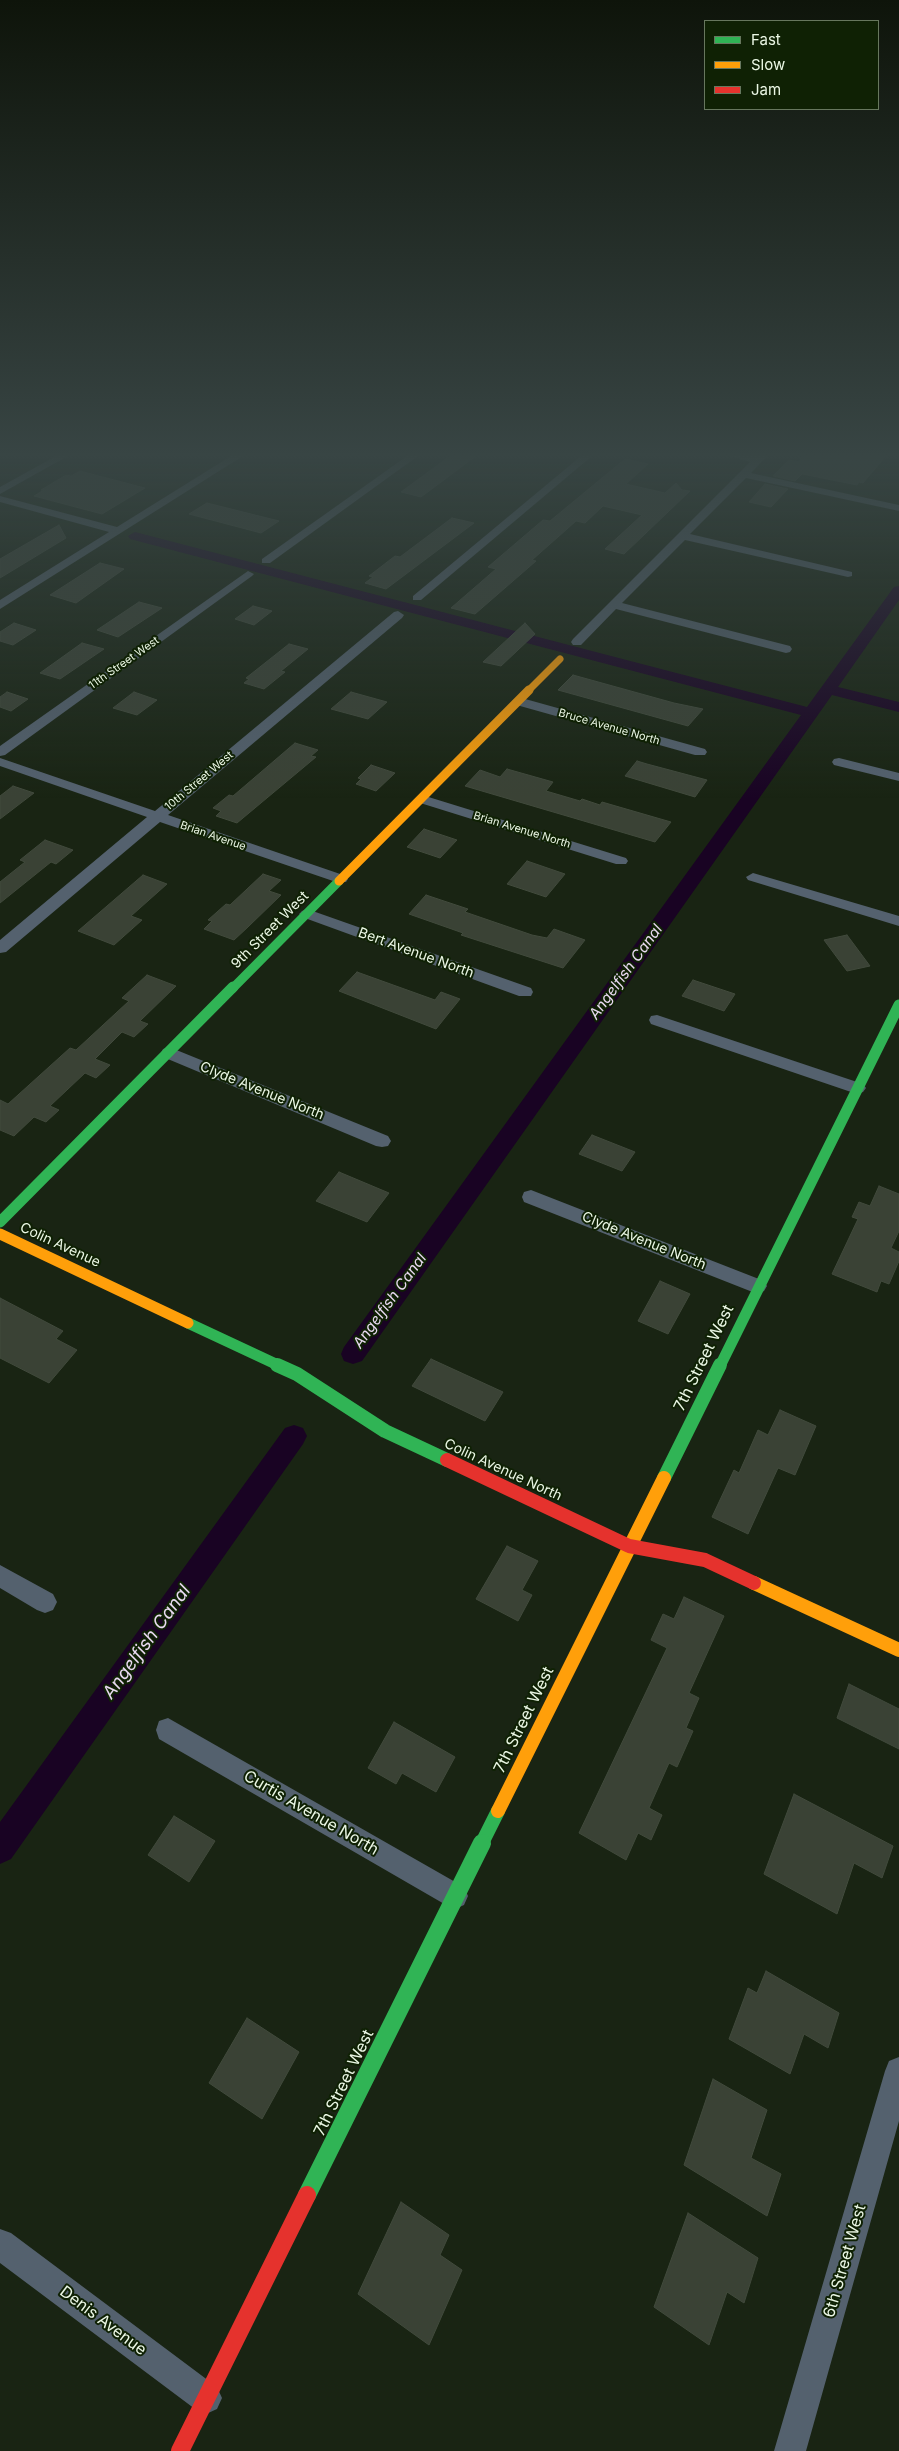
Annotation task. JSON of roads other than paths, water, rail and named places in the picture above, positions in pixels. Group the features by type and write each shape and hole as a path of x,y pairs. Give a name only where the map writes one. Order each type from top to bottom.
{"street":[{"path":"0,605 55,570"},
{"path":"417,598 450,570"},
{"path":"577,642 649,570"},
{"path":"832,570 848,574"},
{"name":"11th Street West","path":"0,752 248,574"},
{"path":"614,605 786,649"},
{"name":"10th Street West","path":"0,948 398,615"},
{"name":"9th Street West","path":"0,1222 560,659"},
{"name":"Bruce Avenue North","path":"518,701 700,752"},
{"name":"Brian Avenue","path":"0,762 341,879"},
{"path":"839,762 899,777"},
{"name":"Brian Avenue North","path":"422,799 622,861"},
{"path":"753,876 899,921"},
{"name":"Bert Avenue North","path":"307,914 525,992"},
{"name":"7th Street West","path":"180,2451 757,1286 899,1005"},
{"path":"657,1020 857,1088"},
{"name":"Clyde Avenue North","path":"169,1053 382,1141"},
{"name":"Clyde Avenue North","path":"530,1197 757,1286"},
{"name":"Colin Avenue","path":"0,1234 108,1284"},
{"name":"Colin Avenue North","path":"108,1284 297,1374 385,1431 629,1546 705,1560 899,1650"},
{"path":"0,1576 45,1602"},
{"name":"Curtis Avenue North","path":"168,1730 455,1896"},
{"name":"6th Street West","path":"790,2451 899,2071"},
{"name":"Denis Avenue","path":"0,2244 206,2398"}],"waterway":[{"path":"266,570 811,713"},
{"name":"Angelfish Canal","path":"828,689 899,590"},
{"name":"Angelfish Canal","path":"353,1354 828,689"},
{"path":"828,689 899,707"},
{"name":"Angelfish Canal","path":"0,1848 294,1436"}]}
